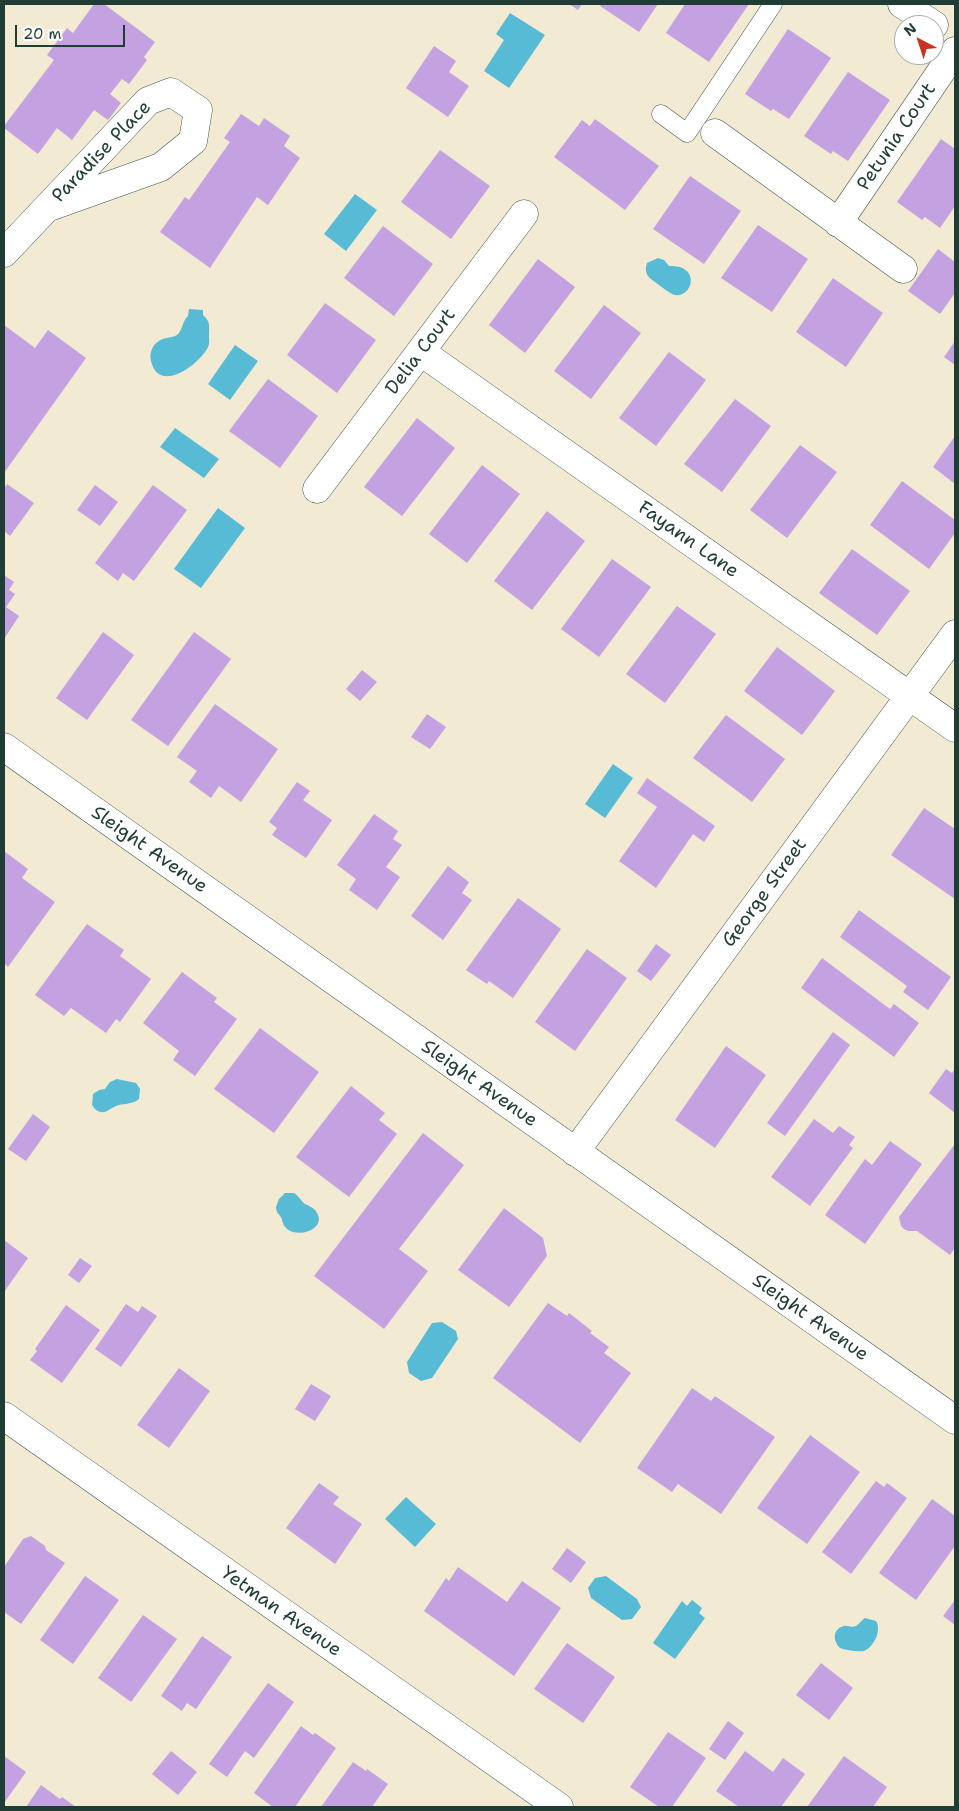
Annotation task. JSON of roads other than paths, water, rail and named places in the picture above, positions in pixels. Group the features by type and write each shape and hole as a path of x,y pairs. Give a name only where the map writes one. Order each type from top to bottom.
{"street":[{"path":"902,4 919,15"},
{"path":"944,32 955,40"},
{"name":"Petunia Court","path":"838,223 955,51"},
{"name":"Paradise Place","path":"4,253 148,100 171,92 198,110 193,141 161,167 49,206"},
{"path":"715,133 903,269"},
{"name":"Delia Court","path":"317,489 524,214"},
{"name":"Fayann Lane","path":"421,352 955,728"},
{"name":"George Street","path":"575,1152 955,634"},
{"name":"Sleight Avenue","path":"4,747 955,1420"},
{"name":"Yetman Avenue","path":"4,1416 559,1807"}],"lane":[{"path":"661,114 687,133 774,4"}],"water":[{"path":"510,13 545,35 509,88 484,71 504,40 496,34"},
{"path":"355,194 377,210 346,251 324,234"},
{"path":"658,258 664,260 669,266 681,267 688,272 691,281 685,293 680,295 672,294 648,276 646,272 647,263"},
{"path":"189,309 203,310 203,315 209,325 209,346 204,354 189,368 170,376 162,376 155,371 151,361 150,355 152,350 161,340 179,333 188,316"},
{"path":"235,345 258,361 230,400 208,384"},
{"path":"175,428 219,459 204,478 160,447"},
{"path":"218,508 245,528 201,588 174,569"},
{"path":"613,764 633,778 605,818 585,804"},
{"path":"117,1079 136,1083 140,1089 139,1099 133,1103 115,1106 104,1112 96,1110 92,1105 93,1094 105,1089 110,1082"},
{"path":"285,1193 294,1193 305,1204 315,1210 319,1216 316,1227 298,1233 286,1228 276,1207 279,1199"},
{"path":"442,1322 456,1331 458,1339 432,1378 421,1381 409,1373 407,1362 432,1323"},
{"path":"406,1497 436,1524 415,1547 385,1519"},
{"path":"606,1576 637,1599 641,1607 632,1619 622,1620 591,1598 588,1588 595,1578"},
{"path":"692,1600 702,1608 699,1613 705,1618 675,1659 653,1643 682,1601 687,1606"},
{"path":"865,1618 876,1621 878,1625 876,1638 871,1646 864,1651 840,1648 835,1639 837,1630 844,1626 856,1626"}]}
